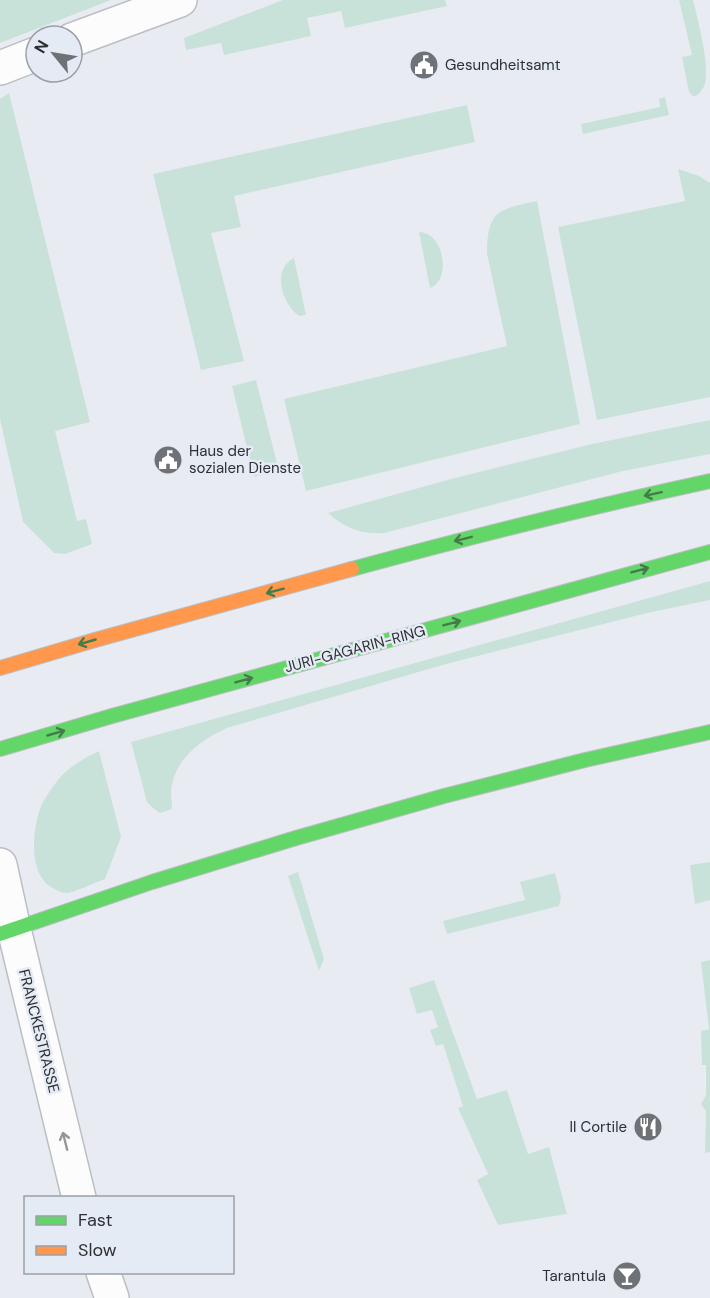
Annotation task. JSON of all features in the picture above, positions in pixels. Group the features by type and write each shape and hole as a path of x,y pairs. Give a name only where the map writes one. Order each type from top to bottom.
{"street":[{"path":"84,36 180,0"},
{"path":"0,68 24,59"},
{"path":"0,668 451,542 621,500 710,481"},
{"name":"JURI-GAGARIN-RING","path":"0,749 112,716 710,552"},
{"path":"7,931 152,882 296,838 585,760 710,732"},
{"name":"FRANCKESTRASSE","path":"0,865 7,931 80,1196"},
{"path":"104,1274 112,1298"}],"green space":[{"path":"0,0 111,0 49,24 24,24 24,34 0,43"},
{"path":"283,0 445,0 447,6 345,28 341,11 307,18 311,36 224,55 221,43 186,50 184,38"},
{"path":"679,0 693,0 703,43 706,76 704,86 696,96 689,92 682,57 692,55"},
{"path":"9,93 90,422 55,431 77,521 86,519 92,544 65,554 54,553 23,522 0,419 0,99"},
{"path":"665,97 669,115 583,134 581,124 660,107 659,99"},
{"path":"467,105 475,142 234,196 241,227 211,233 244,361 201,370 153,174"},
{"path":"678,169 699,176 710,183 710,397 597,420 558,227 685,201"},
{"path":"537,201 580,424 306,491 284,399 507,346 487,254 489,228 498,214 504,210"},
{"path":"419,232 428,234 434,240 442,257 441,276 430,288"},
{"path":"294,258 306,315 299,316 293,311 282,287 283,270"},
{"path":"256,380 279,471 254,477 232,386"},
{"path":"710,420 710,454 623,471 384,533 369,533 354,529 328,513 592,444"},
{"path":"710,581 710,600 647,613 446,664 227,728 199,745 184,759 178,768 171,790 172,809 160,813 147,802 131,742"},
{"path":"99,751 121,837 105,879 66,893 54,889 45,882 36,864 34,843 40,808 50,790 64,774 86,757"},
{"path":"710,862 710,900 695,904 690,865"},
{"path":"298,872 324,959 319,971 288,876"},
{"path":"555,873 561,897 559,906 447,934 443,921 525,900 520,882"},
{"path":"710,960 710,1152 705,1153 706,1111 701,1104 706,1095 706,1065 702,1065 701,1031 709,1029 701,962"},
{"path":"434,980 477,1099 507,1090 528,1154 549,1147 567,1214 498,1225 477,1180 488,1174 458,1108 463,1106 443,1044 436,1046 430,1030 438,1027 432,1010 417,1014 409,988"}],"traffic: fast":[{"path":"352,569 530,523 710,481"},
{"path":"0,749 112,716 710,552"},
{"path":"0,934 152,882 296,838 444,796 585,760 710,732"}],"traffic: slow":[{"path":"0,668 352,569"}],"place":[{"name":"Gesundheitsamt","path":"424,65"},
{"name":"Haus der sozialen Dienste","path":"168,460"},
{"name":"Il Cortile","path":"648,1127"},
{"name":"Tarantula","path":"627,1276"}]}
